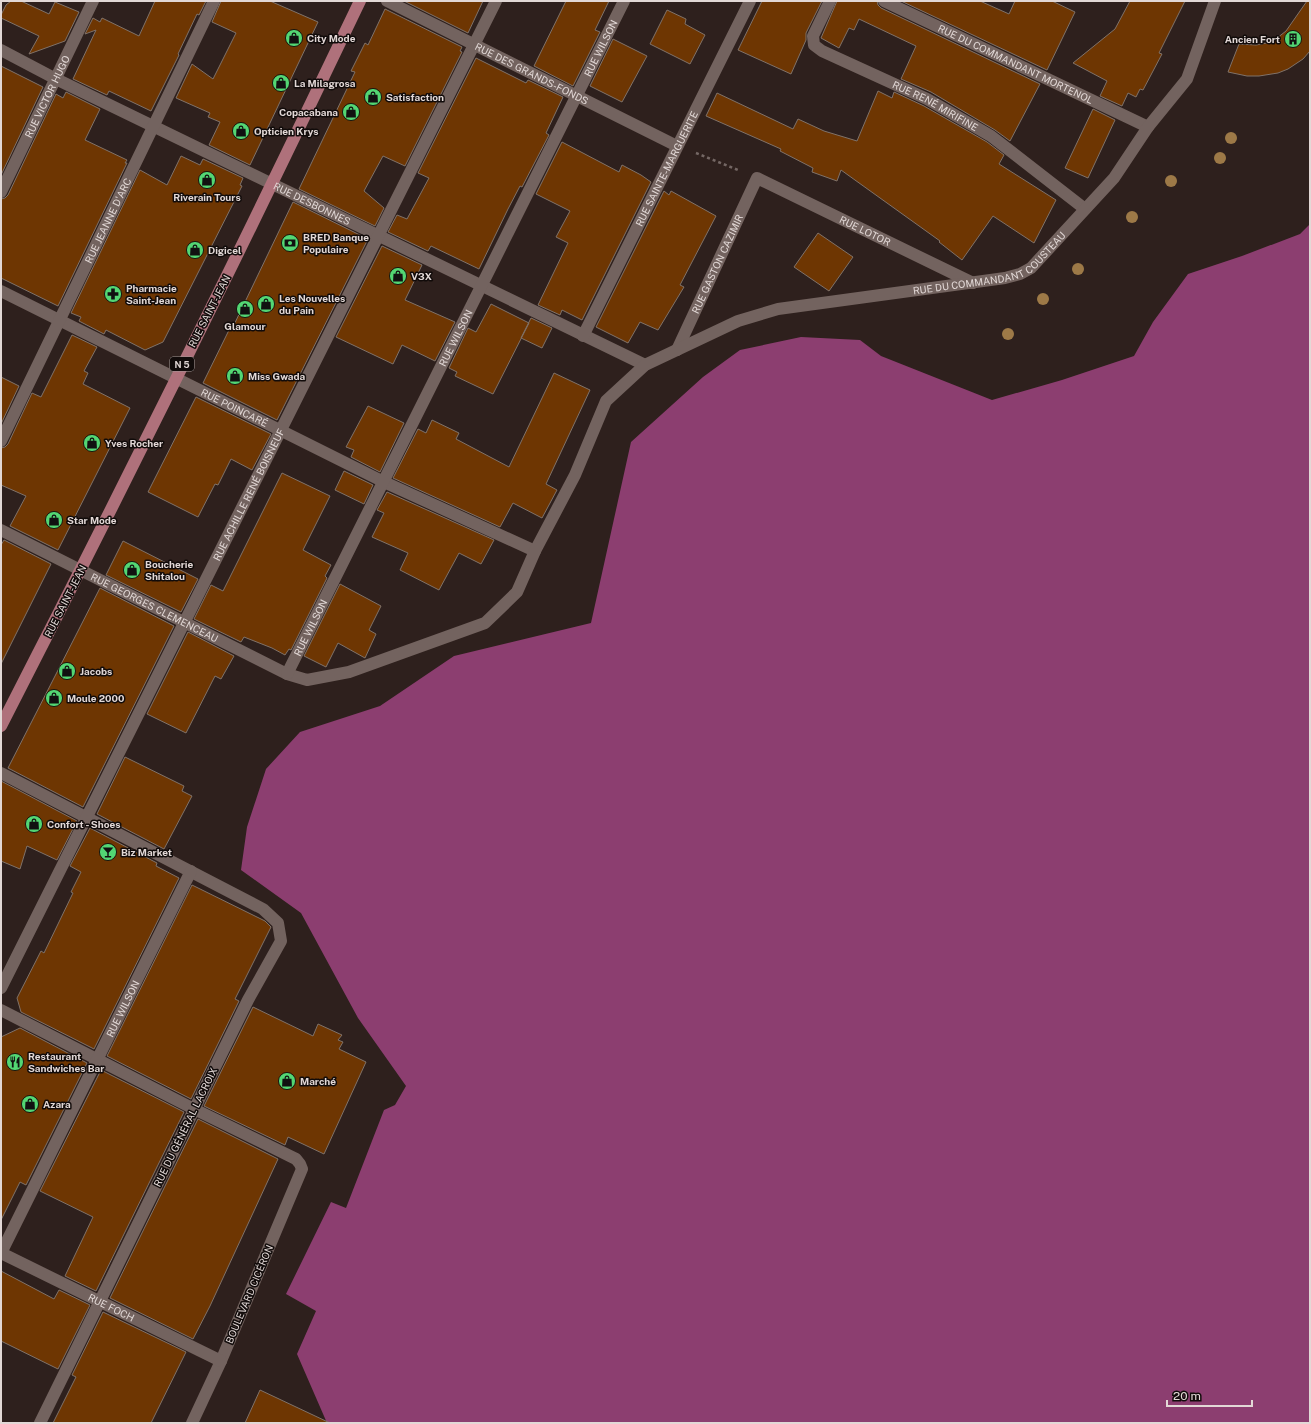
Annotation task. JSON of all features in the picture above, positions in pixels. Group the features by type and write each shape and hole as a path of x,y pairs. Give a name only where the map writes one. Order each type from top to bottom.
{"main road":[{"name":"RUE SAINT-JEAN","path":"1,726 81,570 272,185 360,1"}],"street":[{"name":"RUE VICTOR HUGO","path":"1,192 93,1"},
{"name":"RUE JEANNE D'ARC","path":"1,441 214,1"},
{"name":"RUE DES GRANDS-FONDS","path":"387,1 678,146"},
{"name":"RUE ACHILLE RENÉ BOISNEUF","path":"1,988 496,1"},
{"name":"RUE WILSON","path":"287,674 624,1"},
{"name":"RUE SAINTE-MARGUERITE","path":"583,336 750,1"},
{"name":"RUE RENÉ MIRIFINE","path":"830,1 813,36 814,45 822,51 927,99 991,136 1085,209"},
{"name":"RUE DU COMMANDANT MORTENOL","path":"884,1 1148,127"},
{"name":"RUE DU COMMANDANT COUSTEAU","path":"534,551 575,475 606,401 645,365 738,321 778,309 1005,278 1020,274 1032,268 1114,178 1148,127 1187,79 1215,1"},
{"name":"RUE DESBONNES","path":"1,50 56,80 645,365"},
{"name":"RUE LOTOR","path":"757,178 973,283"},
{"name":"RUE GASTON CAZIMIR","path":"677,350 757,178"},
{"name":"RUE POINCARÉ","path":"1,291 384,482 534,551"},
{"name":"RUE GEORGES CLEMENCEAU","path":"1,530 287,674 307,680 349,672 485,623 517,592 534,551"},
{"name":"RUE DU GÉNÉRAL LACROIX","path":"1,773 263,908 278,923 281,941 248,1000 40,1423"},
{"name":"RUE WILSON","path":"1,1253 191,871"},
{"path":"1,1010 194,1109"},
{"name":"BOULEVARD CICÉRON","path":"192,1423 221,1361 302,1169 296,1159 194,1109"},
{"name":"RUE FOCH","path":"1,1253 221,1361"}],"path":[{"path":"678,146 757,178"}],"shaded area":[{"path":"1310,224 1310,1423 327,1423 297,1354 316,1311 286,1294 331,1202 346,1208 384,1110 395,1105 406,1086 358,1018 301,913 241,870 247,827 266,769 300,732 380,706 454,656 591,623 631,442 703,377 740,350 801,337 860,340 881,356 992,400 1062,380 1134,356 1153,322 1188,274 1242,256 1300,234"}],"building":[{"path":"11,1 21,1 49,14 55,2 79,12 65,41 29,54 39,36 1,18 6,5"},
{"path":"155,1 206,1 199,15 197,14 178,54 179,55 151,111 109,91 107,95 73,79 96,30 85,34 93,18 100,22 102,18 139,36"},
{"path":"221,1 270,1 318,22 250,165 209,145 220,122 208,117 210,113 176,98 192,64 213,79 236,33 212,22"},
{"path":"404,1 483,1 468,33"},
{"path":"566,1 609,1 595,30 600,32 573,86 534,66"},
{"path":"762,1 822,1 806,33 806,40 791,74 738,50"},
{"path":"837,1 877,1 881,8 1040,84 1010,141 995,130 931,92 901,79 916,46 859,19 854,30 849,28 839,48 821,38"},
{"path":"901,1 980,1 1009,14 1015,1 1052,1 1075,12 1047,70"},
{"path":"1130,1 1185,1 1159,53 1162,54 1143,90 1140,89 1136,97 1128,93 1122,106 1100,96 1107,81 1073,63 1115,29"},
{"name":"Ancien Fort","path":"1307,1 1310,1 1310,51 1303,59 1288,69 1278,73 1247,76 1228,72 1239,44 1256,45 1272,42 1286,31"},
{"path":"385,9 462,47 460,51 462,52 405,166 383,156 364,191 384,208 375,226 299,189 355,72 351,71 365,43 368,45"},
{"path":"667,10 686,19 685,24 705,35 690,64 650,44"},
{"path":"613,39 647,56 622,102 590,86"},
{"path":"476,58 526,83 528,80 563,97 546,133 549,135 522,187 520,186 479,269 431,246 428,251 388,232 397,215 407,219 429,178 418,173"},
{"path":"1,66 43,87 1,175"},
{"path":"878,91 892,98 894,92 924,106 987,142 1004,155 999,164 1056,200 1034,243 993,216 962,260 939,242 940,241 841,170 837,181 812,172 813,168 780,151 781,149 706,116 717,93 793,129 798,119 824,131 857,141"},
{"path":"66,92 100,109 85,140 127,160 125,163 127,163 58,306 1,278 1,199 8,195 56,94 63,98"},
{"path":"1093,109 1115,120 1088,178 1065,168"},
{"path":"562,142 619,172 622,165 651,182 582,320 562,310 560,315 538,305 568,243 556,237 570,211 536,194"},
{"path":"181,156 200,165 203,159 243,178 240,185 242,186 163,342 145,350 106,330 104,334 79,321 81,317 71,313 140,170 167,185"},
{"path":"664,191 669,195 671,191 716,216 680,285 684,287 658,330 640,322 628,343 596,327"},
{"path":"293,202 368,239 277,420 203,383 230,328 232,329"},
{"path":"818,233 853,257 829,291 794,267"},
{"path":"382,246 422,265 405,300 455,322 435,361 402,345 393,364 336,337"},
{"path":"491,304 529,323 493,394 455,376 457,372 449,368 468,328 476,332"},
{"path":"531,318 552,328 542,348 521,338"},
{"path":"72,335 97,347 84,371 88,373 83,384 130,408 58,550 10,526 26,496 1,485 1,448 8,444 32,393 41,397"},
{"path":"554,373 590,390 546,484 557,490 542,518 513,503 500,527 393,478 418,429 426,433 432,420 459,433 456,439 509,467"},
{"path":"1,377 19,386 1,424"},
{"path":"196,397 271,434 252,470 231,459 218,485 215,484 198,517 148,492"},
{"path":"368,406 404,423 380,472 351,457 354,450 346,447"},
{"path":"344,471 373,485 364,504 335,490"},
{"path":"282,473 330,496 303,550 331,565 325,576 327,578 291,650 289,649 285,655 244,637 241,642 194,619 211,585 223,591"},
{"path":"387,492 494,540 481,564 459,553 439,590 400,570 408,553 372,537 384,513 377,510"},
{"path":"4,540 51,564 1,664 1,545"},
{"name":"Boucherie Shitalou","path":"123,541 198,579 181,612 106,575"},
{"path":"340,584 381,606 369,630 376,634 365,658 338,643 326,667 304,656"},
{"path":"100,588 174,626 83,807 8,768"},
{"path":"188,632 234,656 221,679 215,676 186,733 147,714"},
{"path":"125,757 184,786 182,791 192,796 164,849 97,814"},
{"name":"Confort - Shoes","path":"1,781 77,821 57,860 27,846 20,869 1,861"},
{"path":"90,828 157,863 156,866 179,878 94,1049 21,1012 17,998 41,951 44,953 73,893 71,892 81,872 70,866"},
{"path":"192,885 265,921 271,927 235,999 239,1001 191,1099 107,1056"},
{"name":"Marché","path":"253,1007 313,1036 318,1024 342,1035 338,1040 343,1042 339,1049 366,1062 324,1154 288,1137 285,1145 204,1106"},
{"path":"20,1028 87,1063 26,1185 20,1182 1,1220 1,1037"},
{"path":"101,1070 184,1112 96,1291 65,1276 93,1217 40,1191"},
{"path":"198,1119 278,1159 210,1306 193,1339 110,1298"},
{"path":"1,1271 54,1299 59,1290 90,1305 58,1369 1,1341"},
{"path":"103,1312 186,1352 151,1423 53,1423 76,1377 72,1375"},
{"path":"260,1390 330,1423 245,1423"}],"place":[{"name":"City Mode","path":"294,38"},
{"name":"Ancien Fort","path":"1293,39"},
{"name":"La Milagrosa","path":"281,83"},
{"name":"Satisfaction","path":"373,97"},
{"name":"Copacabana","path":"351,112"},
{"name":"Opticien Krys","path":"241,131"},
{"name":"Riverain Tours","path":"207,180"},
{"name":"BRED Banque Populaire","path":"290,243"},
{"name":"Digicel","path":"195,250"},
{"name":"V3X","path":"398,276"},
{"name":"Pharmacie Saint-Jean","path":"113,294"},
{"name":"Les Nouvelles du Pain","path":"266,304"},
{"name":"Glamour","path":"245,309"},
{"name":"Miss Gwada","path":"235,376"},
{"name":"Yves Rocher","path":"92,443"},
{"name":"Star Mode","path":"54,520"},
{"name":"Boucherie Shitalou","path":"132,570"},
{"name":"Jacobs","path":"67,671"},
{"name":"Moule 2000","path":"54,698"},
{"name":"Confort - Shoes","path":"34,824"},
{"name":"Biz Market","path":"108,852"},
{"name":"Restaurant Sandwiches Bar","path":"15,1062"},
{"name":"Marché","path":"287,1081"},
{"name":"Azara","path":"30,1104"}]}
